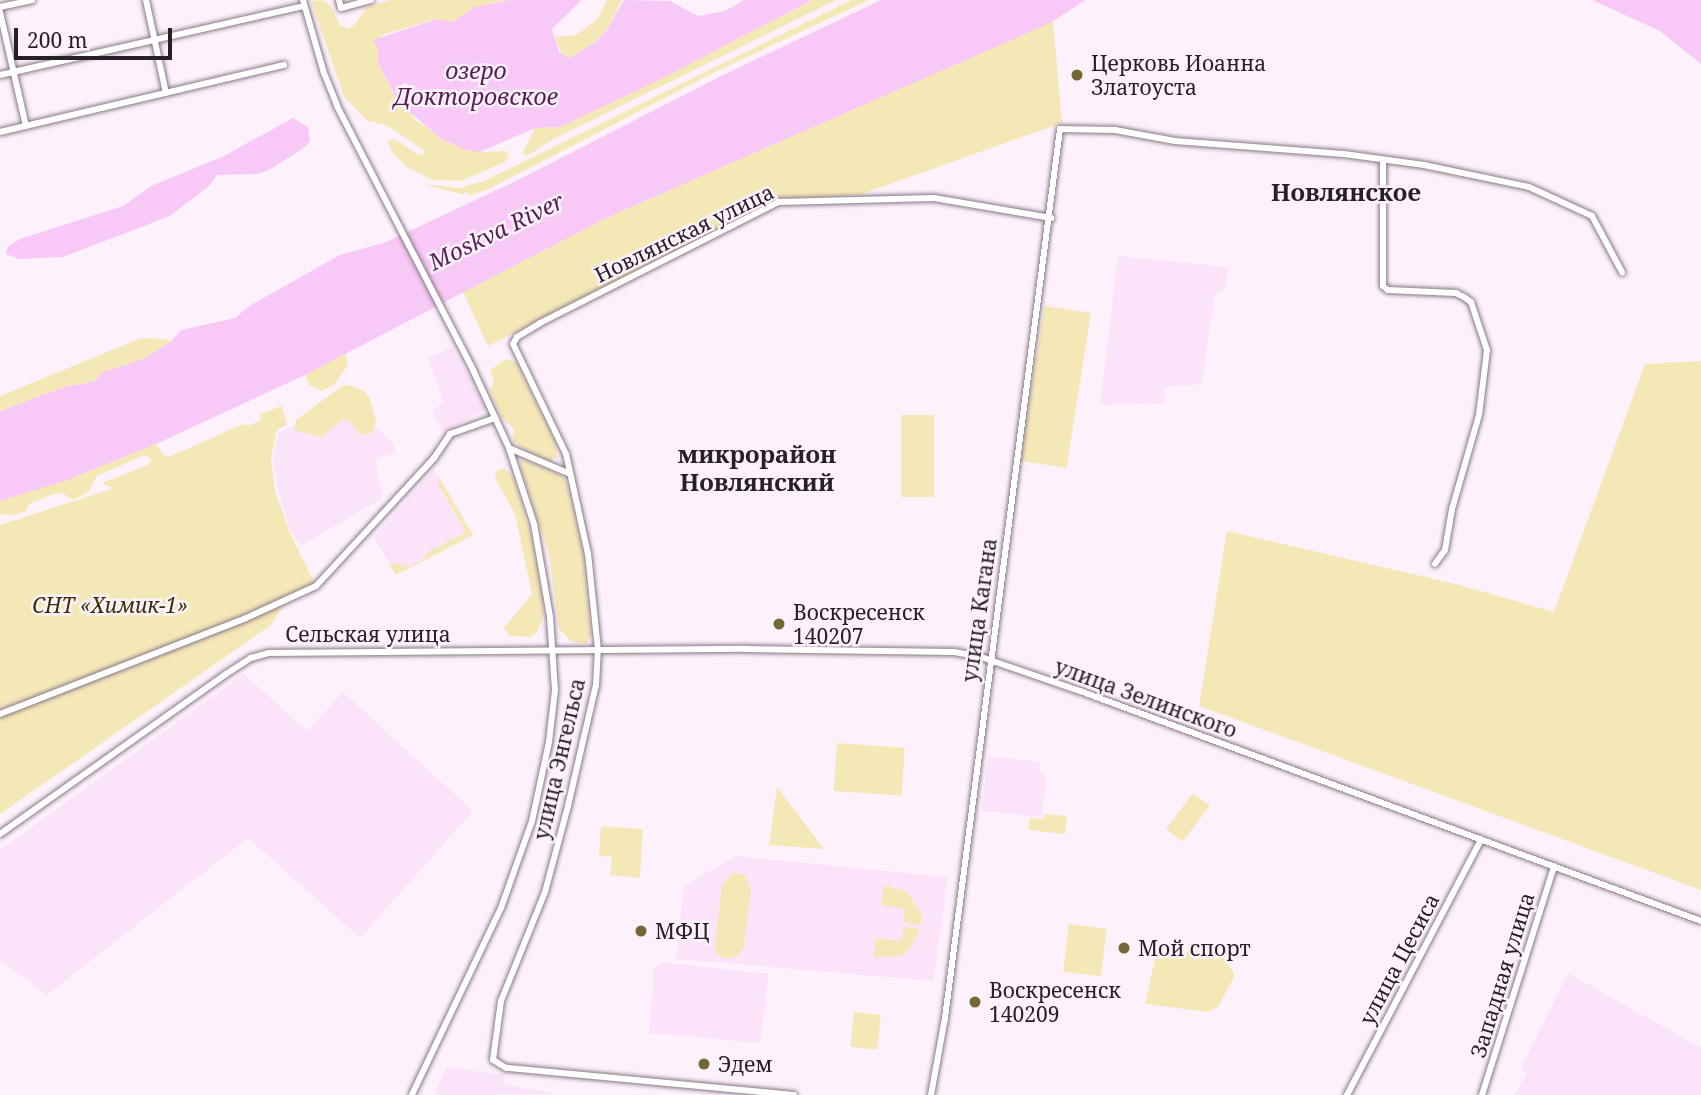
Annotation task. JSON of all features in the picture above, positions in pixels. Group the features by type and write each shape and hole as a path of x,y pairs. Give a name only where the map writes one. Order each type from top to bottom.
{"street":[{"path":"26,126 0,9 32,0"},
{"path":"146,0 166,93"},
{"path":"340,4 370,0"},
{"path":"0,75 155,41 304,3 324,73 356,145 509,448 534,524 547,590 555,690 549,742 532,821 500,908 412,1095"},
{"path":"0,132 284,65"},
{"name":"улица Кагана","path":"931,1095 945,1018 990,660 1051,218 1060,129 1115,130 1175,141 1304,150 1383,161"},
{"path":"1435,564 1445,550 1452,509 1479,415 1487,350 1471,302 1464,297 1456,293 1388,290 1383,286 1383,161 1424,165 1529,187 1577,206 1592,216 1622,272"},
{"name":"Новлянская улица","path":"513,344 517,337 540,323 778,202 934,198 1051,218"},
{"name":"улица Энгельса","path":"513,344 561,439 588,554 598,650 596,685 568,806 542,901 501,1001 493,1060 506,1068 794,1095"},
{"path":"0,714 262,612 316,586 434,458 450,434 495,418"},
{"path":"509,448 568,473"},
{"path":"561,470 566,457"},
{"name":"улица Зелинского","path":"552,651 909,650 954,652 990,660 1701,921"},
{"name":"Сельская улица","path":"0,834 239,665 268,653 552,651"},
{"name":"улица Цесиса","path":"1347,1095 1481,840"},
{"name":"Западная улица","path":"1482,1095 1554,866"}],"shaded area":[{"path":"1118,256 1228,267 1226,289 1215,293 1202,384 1165,387 1164,404 1100,405"},
{"path":"452,347 487,408 444,432 432,412 443,402 428,358"},
{"path":"351,400 393,444 396,453 376,458 382,498 301,546 290,531 278,491 273,458 278,433"},
{"path":"434,470 473,535 396,575 374,537"},
{"path":"244,674 307,731 343,692 473,811 360,938 248,838 47,995 0,960 0,850"},
{"path":"988,756 1040,762 1039,770 1045,772 1046,780 1042,817 982,811"},
{"path":"736,856 948,877 933,981 676,959 684,886"},
{"path":"662,962 769,974 760,1043 649,1033 654,968"},
{"path":"1568,973 1701,1048 1701,1095 1514,1095 1527,1073 1521,1068"},
{"path":"447,1067 504,1075 503,1084 557,1094 434,1095"}],"green space":[{"path":"322,0 331,6 340,25 347,29 353,26 368,6 390,0 510,0 496,2 452,22 436,19 382,35 378,49 378,63 393,93 417,121 451,144 480,152 506,151 509,155 505,162 461,181 432,180 405,166 392,152 388,142 394,139 419,155 424,155 424,150 386,125 368,121 344,97 311,1"},
{"path":"607,0 622,0 606,31 581,53 571,58 562,54 554,37 575,35 585,29 598,18"},
{"path":"812,0 836,0 552,140 527,156 522,154 535,128 560,127"},
{"path":"851,0 869,0 711,74 487,190 471,195 464,192 464,195 423,184 459,188 484,181"},
{"path":"1053,21 1062,123 859,195 777,199 488,346 463,292 606,218"},
{"path":"1045,306 1091,313 1066,468 1020,461"},
{"path":"141,338 166,339 170,342 143,359 101,373 96,380 70,385 0,411 0,396"},
{"path":"345,353 348,364 334,385 321,391 309,385 305,375"},
{"path":"506,359 516,362 554,439 558,458 553,458 553,462 529,452 513,441 514,429 501,417 490,391 494,382 490,370"},
{"path":"1701,361 1701,890 1199,706 1227,531 1456,584 1554,612 1645,364"},
{"path":"349,385 364,391 370,399 376,421 372,433 360,435 352,423 343,419 321,437 294,430 296,420 342,386"},
{"name":"СНТ «Химик-1»","path":"282,406 287,425 277,430 271,458 275,491 290,533 316,586 287,600 271,625 0,814 0,525 114,488 104,485 104,482 148,465 152,460 145,455 97,476 89,491 72,500 63,493 54,494 29,504 26,511 15,515 0,514 0,501 156,444 163,455 169,457 243,424 248,426 261,420 260,414"},
{"path":"901,415 934,415 934,497 901,497"},
{"path":"524,460 556,473 564,478 568,487 583,552 591,635 587,644 572,642 559,629 549,554 522,472 520,461"},
{"path":"504,468 512,475 517,487 532,538 540,580 544,615 537,632 530,637 511,636 503,629 532,594 515,514 495,479 496,471"},
{"path":"439,477 473,535 396,575 390,566 397,563 408,567 425,558 426,553 464,533 438,484"},
{"path":"837,743 905,748 901,796 834,791"},
{"path":"777,787 824,849 769,845"},
{"path":"1193,793 1210,806 1183,842 1166,829"},
{"path":"1045,814 1067,816 1065,834 1028,830 1030,818 1044,819"},
{"path":"601,826 643,829 640,878 610,875 612,857 599,856"},
{"path":"732,873 744,874 751,889 744,946 738,956 726,959 716,953 715,943 722,885"},
{"path":"884,885 907,892 922,914 921,925 904,922 904,909 881,905"},
{"path":"1069,924 1107,929 1101,976 1063,972"},
{"path":"904,926 920,929 911,948 900,956 874,958 876,938 901,941"},
{"path":"1215,945 1235,975 1218,1007 1208,1012 1145,1004 1155,959"},
{"path":"854,1012 881,1015 877,1050 850,1047"}],"water":[{"name":"озеро Докторовское","path":"510,0 582,0 552,29 559,52 570,58 595,42 606,31 624,0 670,1 698,16 725,11 744,0 812,0 657,81 560,127 535,128 480,152 465,150 440,138 398,102 378,63 378,49 373,40 437,19 452,22 474,7"},
{"name":"Moskva River","path":"881,0 1086,0 1048,24 606,218 305,375 156,444 67,480 0,501 0,411 70,385 96,380 101,373 143,359 170,342 181,330 235,318 249,306 340,255 386,242 518,180 719,77"},
{"path":"1592,0 1701,0 1701,64 1660,31"},
{"path":"293,118 308,127 310,141 304,148 269,170 257,174 217,175 209,186 170,216 63,257 19,259 6,254 7,247 20,239 123,206 151,186 222,157"}],"place":[{"name":"Церковь Иоанна Златоуста","path":"1077,75"},
{"name":"Воскресенск 140207","path":"779,624"},
{"name":"МФЦ","path":"641,931"},
{"name":"Мой спорт","path":"1124,948"},
{"name":"Воскресенск 140209","path":"975,1002"},
{"name":"Эдем","path":"704,1064"}],"district":[{"name":"Новлянское","path":"1346,192"},
{"name":"микрорайон Новлянский","path":"757,468"}]}
